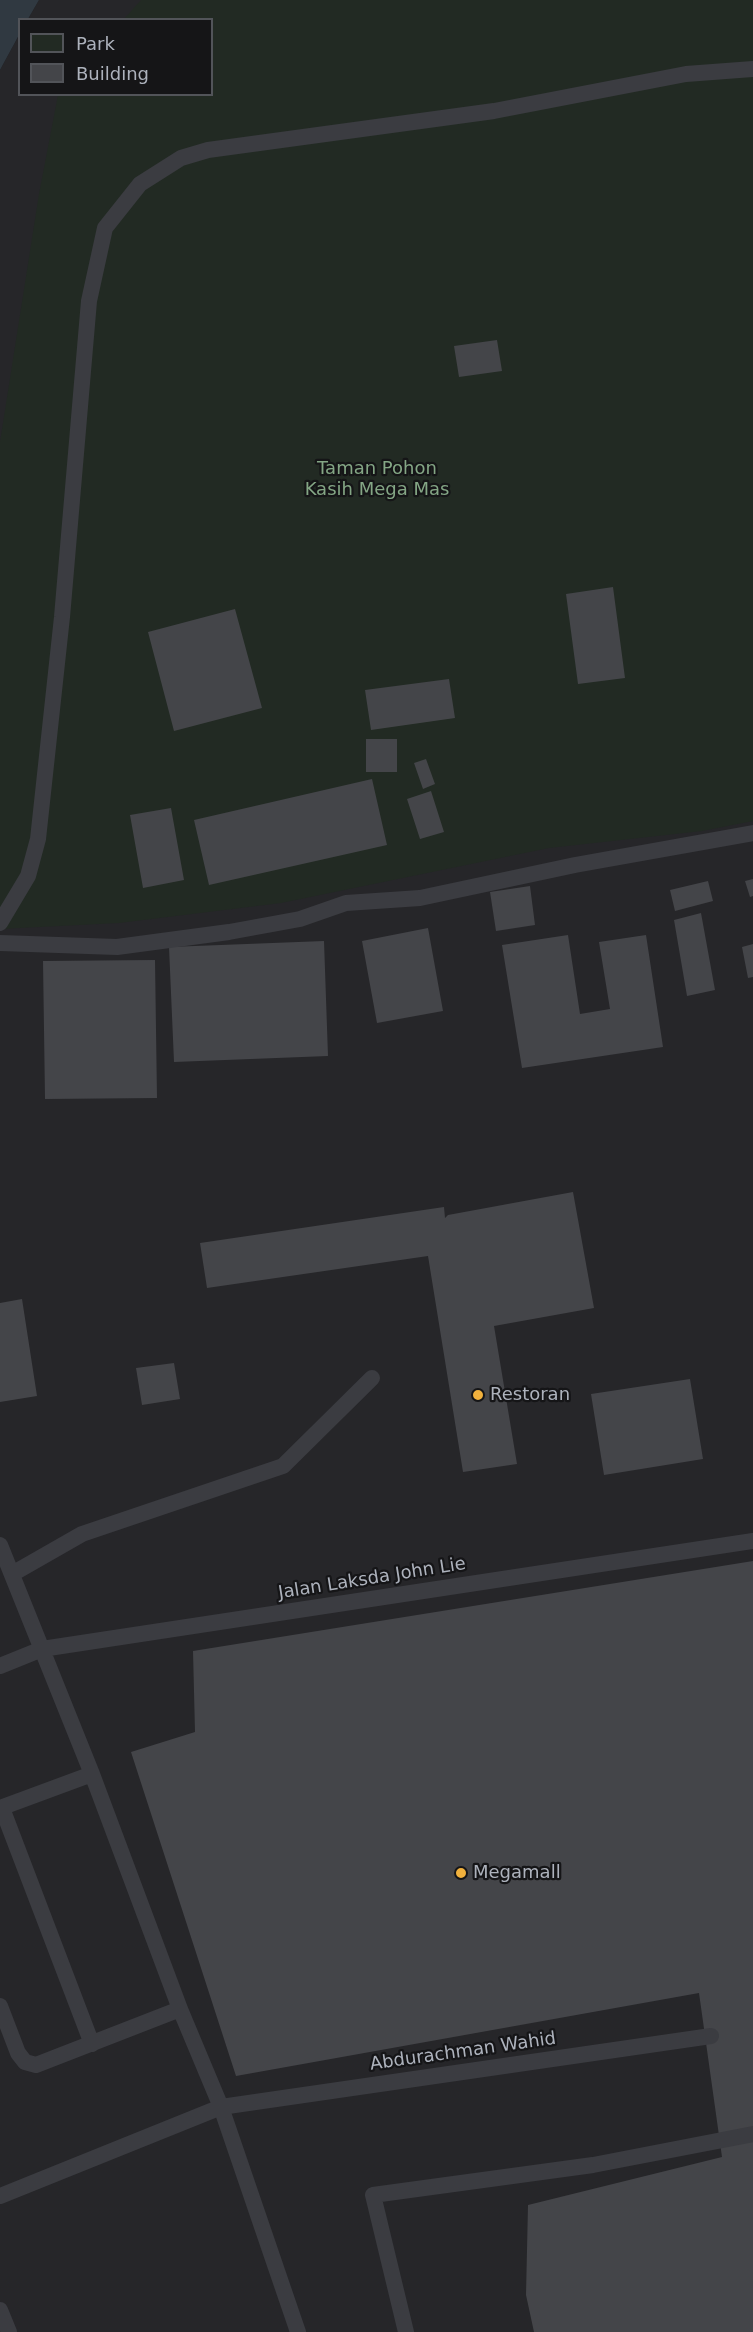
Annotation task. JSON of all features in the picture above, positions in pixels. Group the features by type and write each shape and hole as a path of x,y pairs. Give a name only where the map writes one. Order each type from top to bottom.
{"lane":[{"path":"0,923 28,876 38,839 62,617 91,290 105,228 140,184 181,158 208,150 495,111 686,74 753,69"},
{"path":"0,943 117,947 229,932 300,919 346,903 420,898 575,865 753,833"},
{"path":"12,1574 82,1534 283,1466 372,1378"},
{"name":"Jalan Laksda John Lie","path":"0,1666 42,1649 753,1541"},
{"path":"0,1545 92,1774 180,2009 221,2107 298,2332"},
{"path":"92,1774 1,1808 92,2044"},
{"path":"0,2006 18,2053 25,2062 36,2065 180,2009"},
{"name":"Abdurachman Wahid","path":"0,2196 221,2107 711,2036"},
{"path":"406,2332 373,2195 593,2165 753,2134"},
{"path":"0,2310 9,2332"}],"shaded area":[{"path":"0,0 39,0 29,18 18,18 18,37 0,70"},
{"path":"39,0 753,0 753,2332 0,2332 0,70 18,37 18,96 213,96 213,18 29,18"}],"green space":[{"name":"Taman Pohon Kasih Mega Mas","path":"141,0 753,0 753,821 702,831 549,848 281,903 119,923 0,929 0,442 39,194 58,96 213,96 213,18 125,18"}],"building":[{"path":"497,340 502,371 459,377 454,346"},
{"path":"613,587 625,678 578,684 566,594"},
{"path":"235,609 262,708 174,731 148,632"},
{"path":"449,679 455,718 371,730 365,690"},
{"path":"366,739 397,739 397,772 366,772"},
{"path":"426,759 435,784 423,789 414,763"},
{"path":"372,779 387,845 209,885 194,820"},
{"path":"431,791 444,832 420,839 407,799"},
{"path":"171,808 184,880 143,888 130,815"},
{"path":"753,879 753,896 750,897 745,881"},
{"path":"708,881 713,901 675,911 670,890"},
{"path":"530,886 535,925 496,931 490,892"},
{"path":"701,913 715,990 687,996 674,920"},
{"path":"428,928 443,1011 377,1023 362,941"},
{"path":"568,935 580,1014 610,1009 599,942 646,935 663,1047 522,1068 502,945"},
{"path":"324,941 328,1056 174,1062 169,947"},
{"path":"753,944 753,977 748,978 742,947"},
{"path":"155,960 157,1098 45,1099 43,961"},
{"name":"Restoran","path":"573,1192 594,1308 494,1326 517,1464 463,1472 428,1256 207,1288 200,1243 444,1207 445,1218 448,1215"},
{"path":"22,1299 37,1396 0,1402 0,1303"},
{"path":"174,1363 180,1399 142,1405 136,1368"},
{"name":"Restoran","path":"690,1379 703,1459 604,1475 591,1394"},
{"name":"Megamall","path":"753,1561 753,2332 534,2332 526,2295 528,2205 722,2157 699,1993 236,2076 131,1752 195,1732 193,1651"}],"place":[{"name":"Restoran","path":"478,1395"},
{"name":"Megamall","path":"461,1873"}]}
